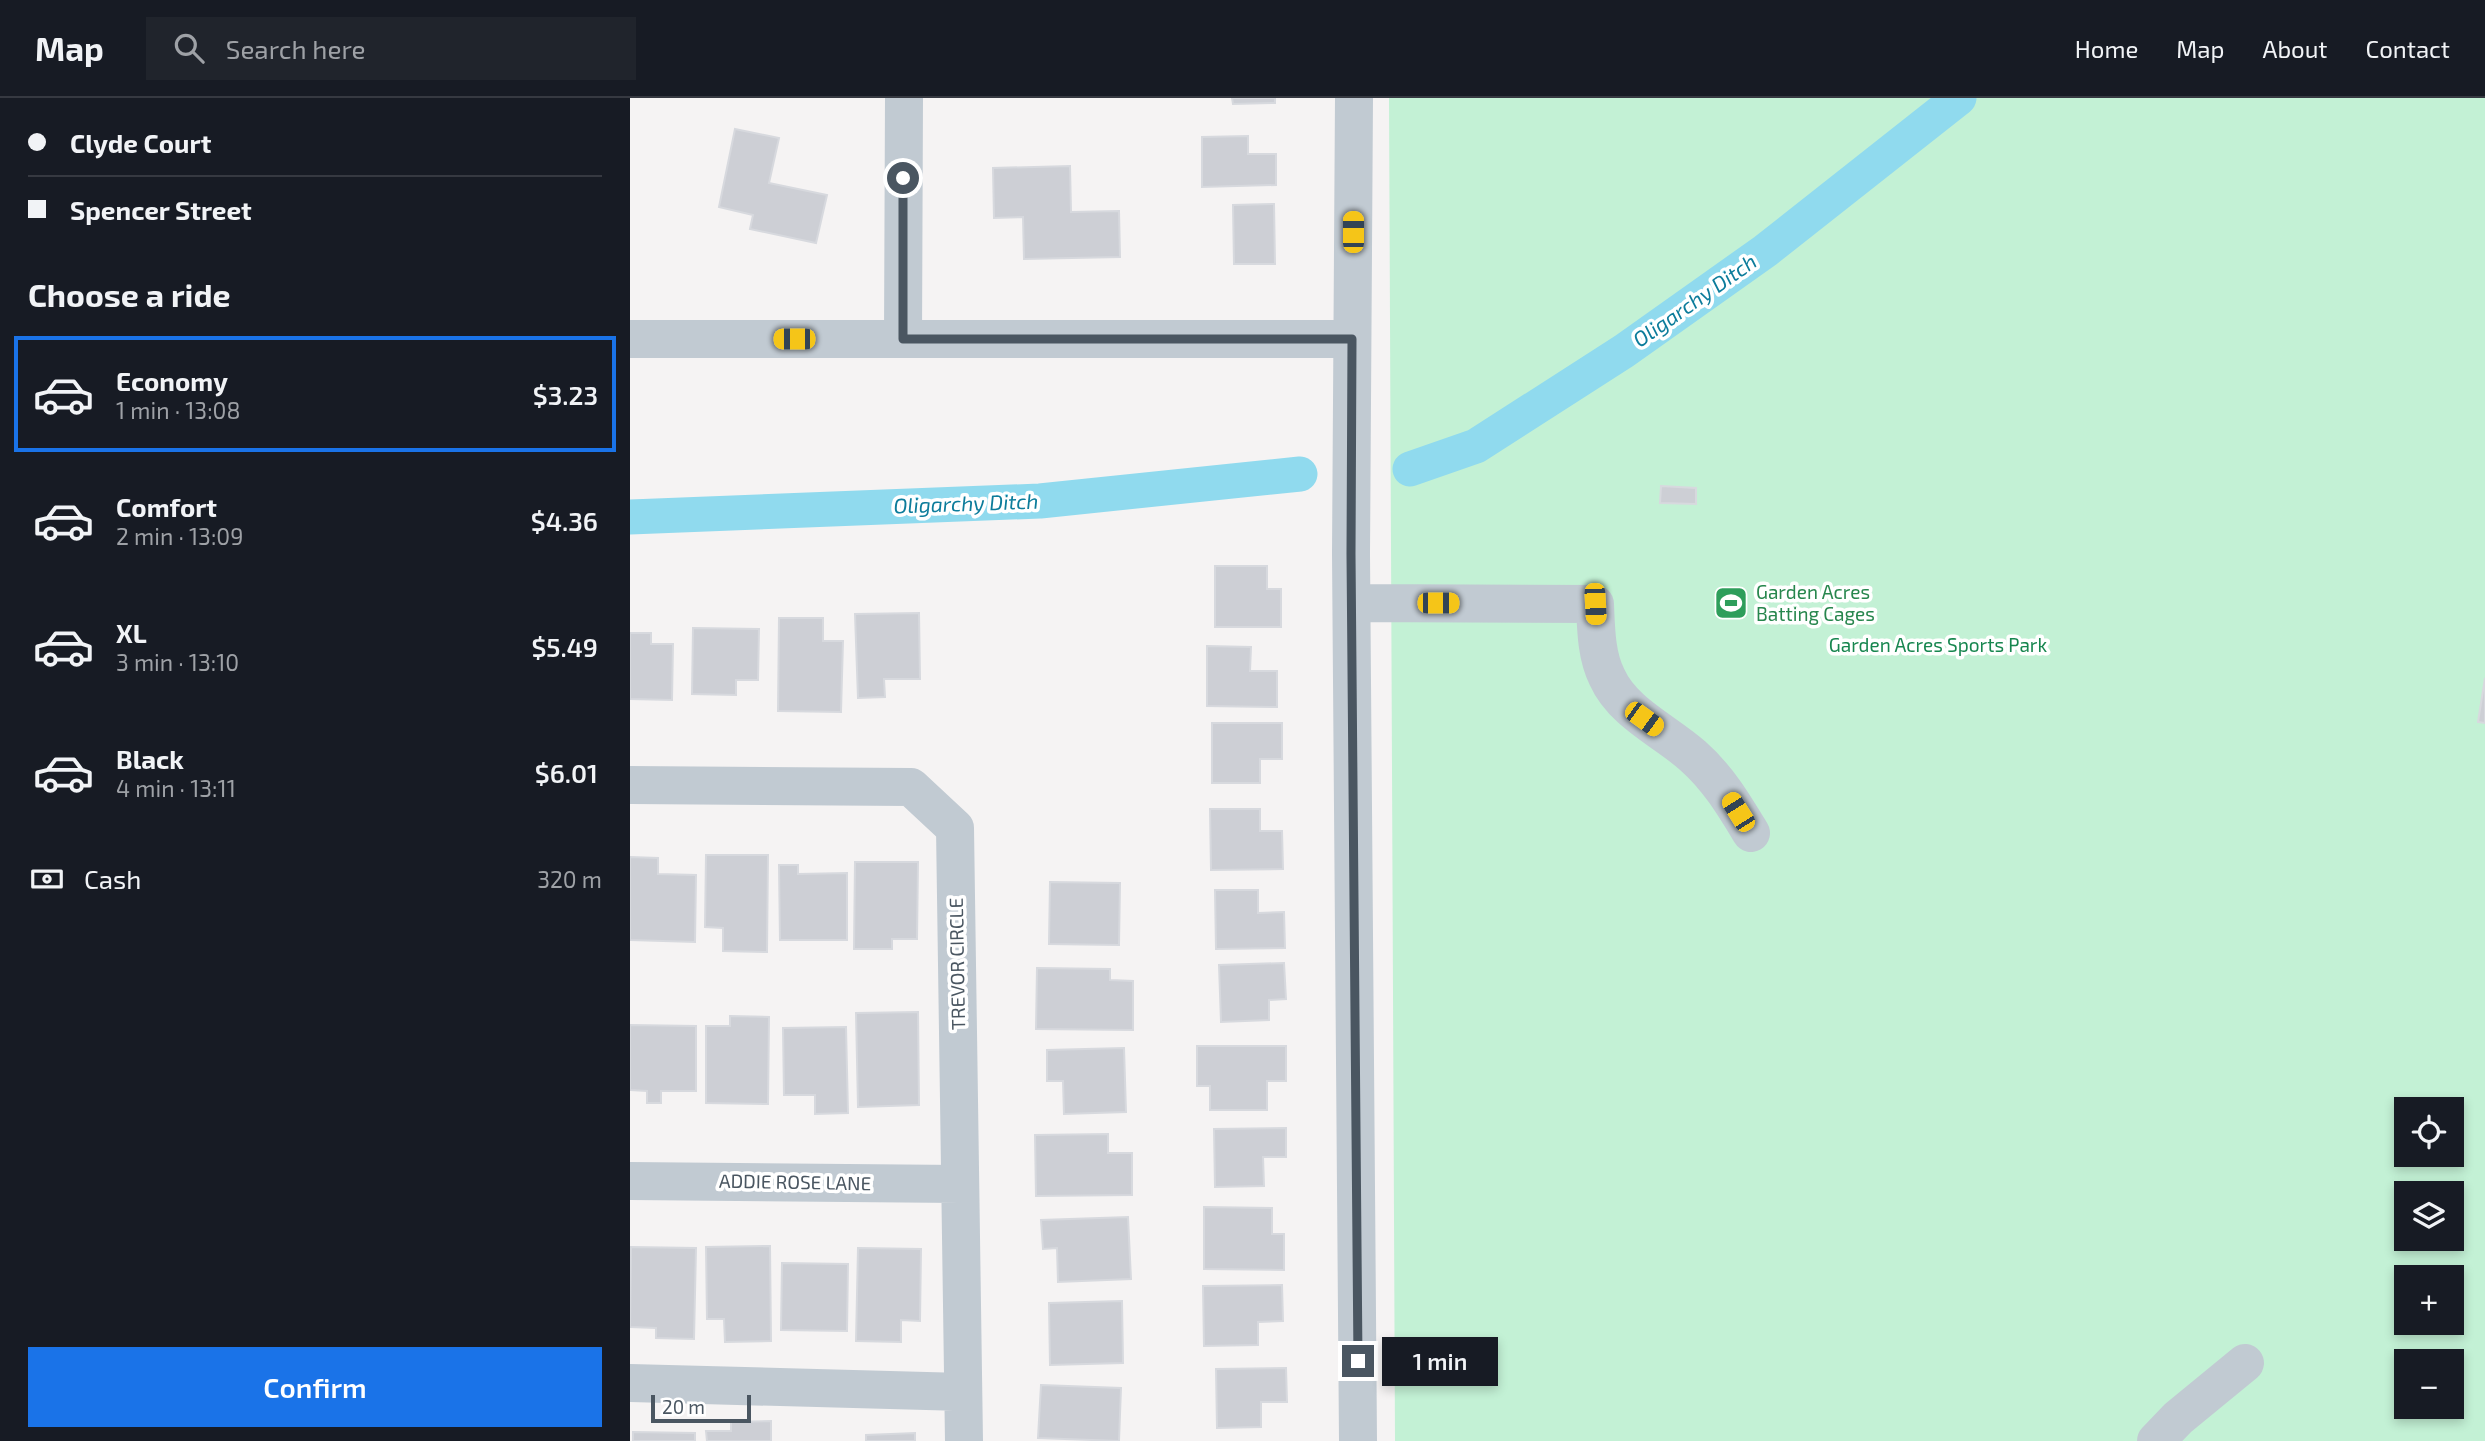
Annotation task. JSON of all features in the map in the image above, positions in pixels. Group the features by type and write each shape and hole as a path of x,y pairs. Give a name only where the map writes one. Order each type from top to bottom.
{"street":[{"path":"903,339 904,98"},
{"path":"1354,98 1352,603 1358,1441"},
{"path":"630,339 1352,339"},
{"path":"1352,603 1595,604 1601,662 1607,680 1621,698 1644,719 1691,754 1711,773 1751,832"},
{"name":"TREVOR CIRCLE","path":"630,785 911,787 955,828 964,1441"},
{"name":"ADDIE ROSE LANE","path":"630,1181 960,1184"},
{"path":"2156,1441 2178,1418 2245,1363"},
{"path":"630,1383 963,1392"}],"green space":[{"name":"Garden Acres Sports Park","path":"1389,98 2485,98 2485,1441 1395,1441"}],"building":[{"path":"1232,98 1275,98 1275,103 1233,104"},
{"path":"735,129 779,138 769,183 827,195 816,243 750,229 753,215 719,207"},
{"path":"1248,136 1248,154 1276,154 1276,185 1202,187 1202,137"},
{"path":"1070,166 1071,212 1119,211 1120,257 1024,259 1023,217 994,218 993,168"},
{"path":"1274,204 1275,264 1234,264 1233,205"},
{"path":"1661,486 1696,488 1696,504 1660,503"},
{"path":"1215,566 1267,566 1267,589 1281,589 1281,627 1215,627"},
{"path":"919,613 920,679 884,679 885,697 858,698 855,614"},
{"path":"779,618 823,618 823,641 843,641 841,712 778,711"},
{"path":"693,628 759,629 758,680 736,680 736,695 692,694"},
{"path":"630,633 651,633 651,644 673,644 672,700 630,699"},
{"path":"1207,646 1251,647 1250,671 1277,671 1277,707 1207,706"},
{"path":"2485,678 2485,723 2478,722"},
{"path":"1212,723 1282,723 1282,759 1260,759 1260,783 1212,783"},
{"path":"1210,809 1260,809 1260,831 1282,831 1283,869 1211,870"},
{"path":"706,855 768,855 767,952 723,951 723,928 705,927"},
{"path":"630,857 658,858 658,874 696,875 695,942 630,940"},
{"path":"855,862 918,862 917,939 892,939 892,949 854,949"},
{"path":"779,865 798,865 798,874 847,873 847,940 780,940"},
{"path":"1050,882 1120,883 1119,945 1049,944"},
{"path":"1215,890 1258,890 1258,913 1284,912 1285,948 1216,949"},
{"path":"1284,963 1286,999 1269,1000 1269,1020 1221,1022 1219,965"},
{"path":"1037,968 1110,969 1110,980 1133,981 1133,1030 1036,1029"},
{"path":"918,1012 919,1105 858,1107 856,1013"},
{"path":"730,1016 769,1017 768,1104 706,1103 706,1026 730,1026"},
{"path":"630,1025 696,1026 696,1091 661,1091 661,1103 647,1103 647,1091 630,1090"},
{"path":"846,1027 848,1113 815,1114 815,1095 784,1095 783,1028"},
{"path":"1197,1046 1286,1046 1286,1081 1267,1081 1267,1110 1210,1110 1210,1086 1197,1086"},
{"path":"1124,1048 1126,1112 1064,1114 1063,1081 1047,1081 1047,1050"},
{"path":"1286,1128 1286,1157 1263,1157 1264,1186 1215,1187 1214,1129"},
{"path":"1108,1134 1108,1153 1132,1153 1132,1195 1036,1196 1035,1135"},
{"path":"1204,1207 1272,1208 1272,1234 1284,1234 1284,1270 1204,1269"},
{"path":"1128,1217 1131,1279 1058,1282 1057,1248 1043,1249 1041,1220"},
{"path":"770,1246 771,1341 725,1342 724,1319 707,1319 706,1247"},
{"path":"631,1247 696,1248 694,1339 656,1338 656,1328 630,1327"},
{"path":"858,1248 921,1249 920,1321 901,1320 901,1342 856,1341"},
{"path":"782,1263 848,1264 847,1331 781,1330"},
{"path":"1282,1285 1283,1321 1258,1322 1258,1345 1204,1346 1203,1286"},
{"path":"1122,1301 1123,1363 1050,1365 1049,1303"},
{"path":"1286,1368 1287,1402 1261,1402 1261,1427 1217,1428 1216,1369"},
{"path":"1041,1385 1121,1388 1119,1441 1038,1438"},
{"path":"771,1421 771,1441 707,1441 706,1431 731,1431 731,1422"},
{"path":"633,1432 695,1433 695,1441 633,1441"},
{"path":"915,1433 915,1441 866,1441 866,1435"}],"waterway":[{"name":"Oligarchy Ditch","path":"1410,469 1476,446 1624,351 1765,251 1959,98"},
{"name":"Oligarchy Ditch","path":"630,517 1040,501 1300,474"}],"place":[{"name":"Garden Acres Batting Cages","path":"1731,603"}],"route":[{"path":"903,178 903,339 1352,339 1351,554 1358,1361"}]}
